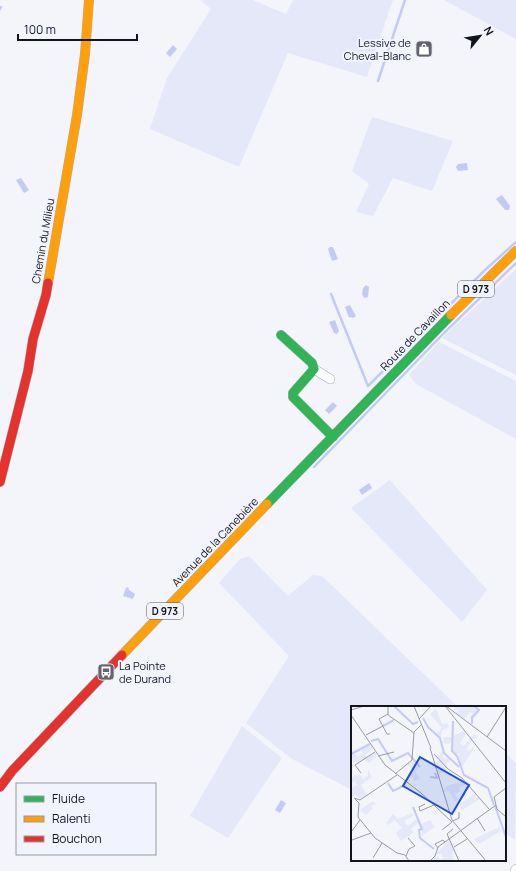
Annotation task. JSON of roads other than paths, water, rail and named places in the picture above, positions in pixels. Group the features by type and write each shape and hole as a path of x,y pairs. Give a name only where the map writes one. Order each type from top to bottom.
{"main road":[{"name":"Chemin du Milieu","path":"0,482 28,371 33,339 46,295 78,109 85,54 89,0"},
{"name":"Route de Cavaillon","path":"333,437 467,298 516,252"},
{"path":"281,335 312,363 314,369 293,393 293,397 333,437"},
{"name":"Avenue de la Canebière","path":"0,787 12,771 77,701 333,437"}],"street":[{"path":"314,369 330,378"}],"water":[{"path":"173,45 177,49 170,57 166,53"},
{"path":"467,163 468,170 458,171 456,167 458,164"},
{"path":"21,178 29,190 24,193 16,180"},
{"path":"502,195 510,206 509,210 505,210 496,199"},
{"path":"333,247 338,259 332,261 328,249"},
{"path":"366,285 369,287 368,297 364,298 362,294 363,288"},
{"path":"350,305 356,316 353,318 349,318 345,307"},
{"path":"335,320 339,331 337,334 334,333 329,322"},
{"path":"333,402 337,406 329,414 325,410"},
{"path":"369,483 372,488 362,495 359,490"},
{"path":"128,587 129,590 135,594 133,599 123,596 126,588"},
{"path":"281,800 286,803 280,813 275,810"}],"waterway":[{"path":"378,81 405,0"},
{"path":"331,294 368,386 485,270 516,242"},
{"path":"314,467 444,333 516,263"}],"place":[{"name":"Lessive de Cheval-Blanc","path":"424,49"},
{"name":"La Pointe de Durand","path":"106,672"}]}
